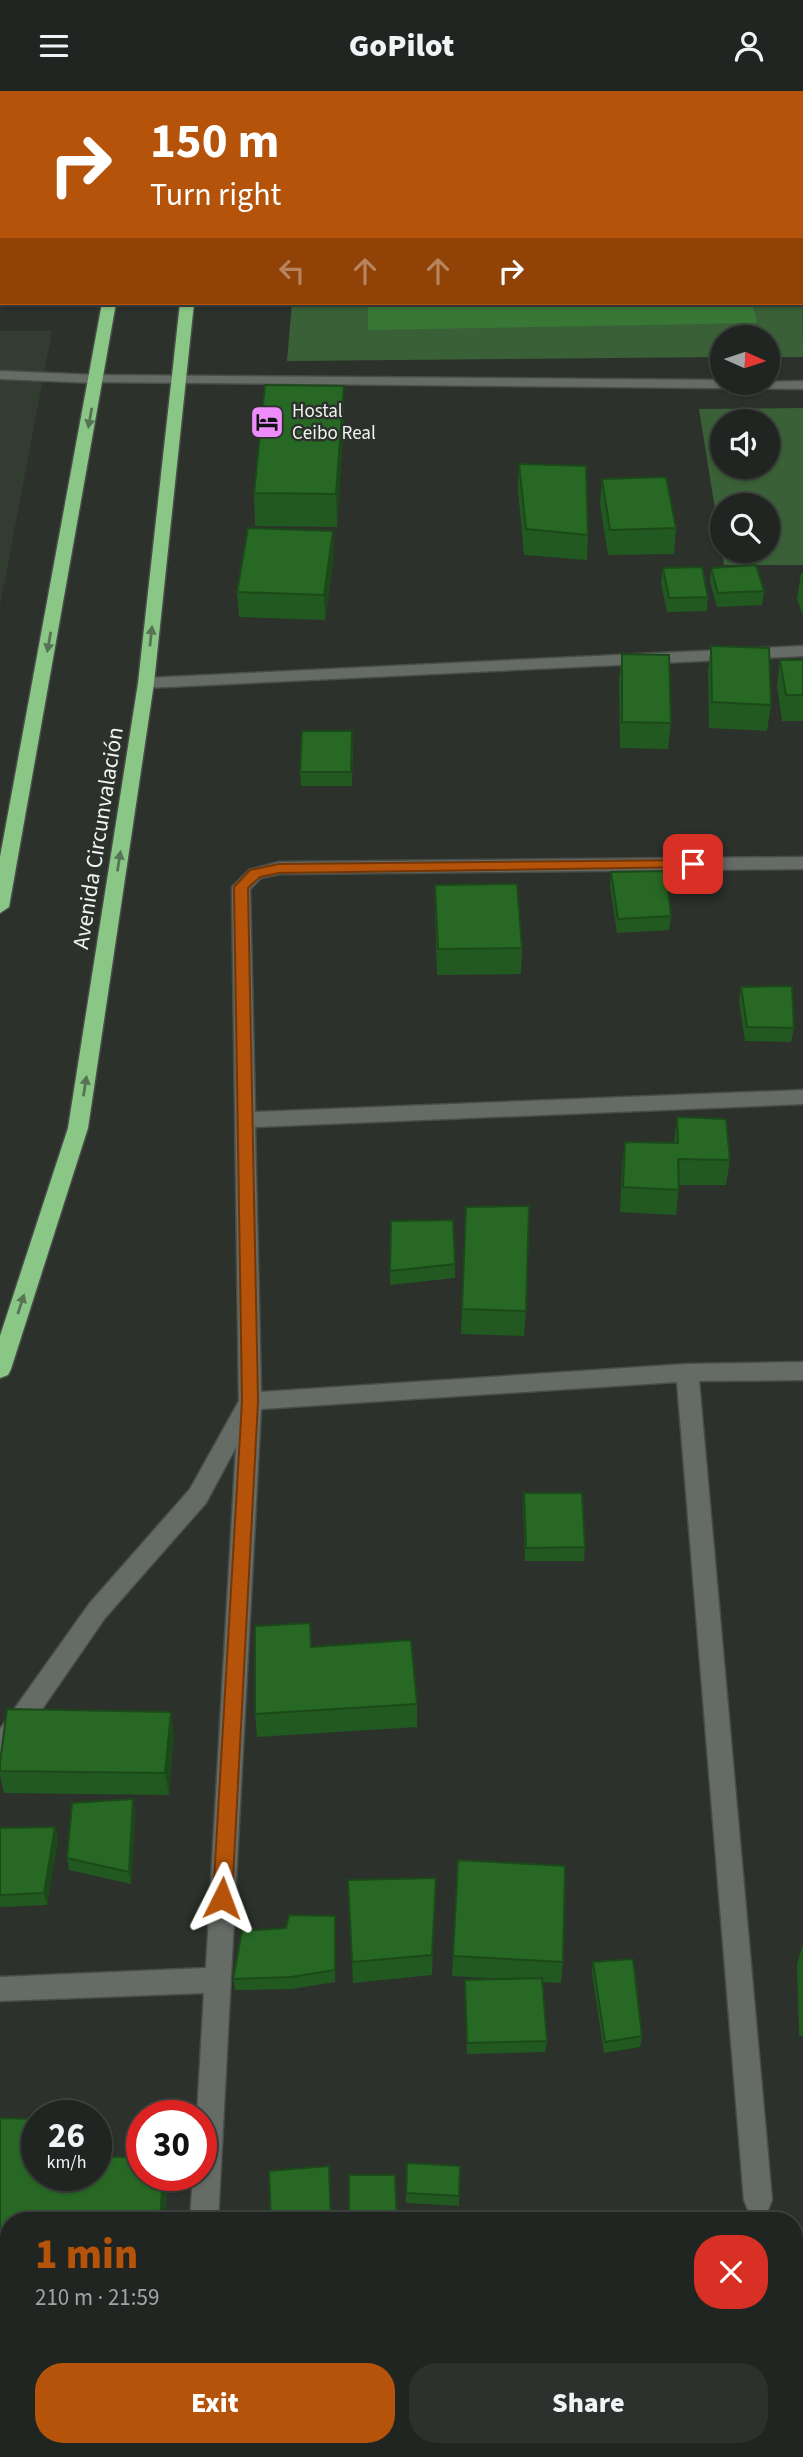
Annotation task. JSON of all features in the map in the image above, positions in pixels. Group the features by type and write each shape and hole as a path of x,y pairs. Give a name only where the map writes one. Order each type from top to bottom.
{"highway":[{"path":"0,907 109,305"},
{"name":"Avenida Circunvalación","path":"0,1369 78,1128 146,683 187,305"}],"street":[{"path":"0,376 178,380 803,384"},
{"path":"146,683 803,651"},
{"path":"205,2212 250,1401 241,887 255,874 279,868 803,863"},
{"path":"246,1120 803,1097"},
{"path":"250,1401 687,1373 803,1371"},
{"path":"687,1373 758,2200"},
{"path":"0,1749 97,1611 198,1496 250,1401"},
{"path":"0,1989 218,1980"}],"shaded area":[{"path":"0,331 52,331 0,606"}],"green space":[{"path":"292,305 803,305 803,357 780,357 780,325 710,325 710,357 287,361"},
{"path":"368,305 752,305 757,323 368,330"},
{"path":"803,408 803,565 724,565 780,563 780,493 712,493 710,479 780,479 780,409 710,409 710,478 699,409"}],"building":[{"path":"265,385 344,386 336,494 254,493"},
{"path":"519,464 586,466 588,535 526,529"},
{"path":"666,477 676,528 610,530 602,479"},
{"path":"248,528 333,531 324,595 237,592"},
{"path":"756,565 764,591 718,593 711,568"},
{"path":"702,567 708,597 669,598 663,568"},
{"path":"711,646 769,648 771,705 712,702"},
{"path":"622,654 669,655 671,723 622,722"},
{"path":"780,660 803,660 803,695 786,695"},
{"path":"302,731 352,731 351,772 300,772"},
{"path":"666,871 671,916 618,919 611,872"},
{"path":"517,884 522,948 438,949 435,885"},
{"path":"792,986 794,1028 747,1027 741,987"},
{"path":"677,1117 726,1119 730,1160 678,1159 679,1190 623,1187 625,1142 678,1143"},
{"path":"529,1206 526,1311 462,1309 466,1207"},
{"path":"453,1220 455,1264 390,1271 391,1221"},
{"path":"524,1493 582,1493 585,1547 526,1548"},
{"path":"310,1623 311,1647 411,1640 417,1704 255,1714 255,1626"},
{"path":"7,1709 171,1712 165,1773 0,1771"},
{"path":"133,1799 129,1872 67,1858 72,1803"},
{"path":"55,1827 44,1893 0,1895 0,1828"},
{"path":"458,1860 565,1866 563,1962 453,1956"},
{"path":"436,1878 432,1955 352,1962 348,1880"},
{"path":"289,1915 335,1916 335,1970 291,1977 233,1979 242,1931 286,1928"},
{"path":"633,1959 642,2036 605,2042 593,1962"},
{"path":"542,1978 547,2041 467,2043 465,1980"},
{"path":"0,2118 21,2119 21,2191 112,2191 112,2157 126,2157 126,2191 162,2191 161,2212 0,2212"},
{"path":"407,2163 460,2166 459,2196 406,2193"},
{"path":"329,2166 331,2212 271,2212 269,2171"},
{"path":"349,2175 395,2175 397,2212 349,2212"}],"place":[{"name":"Hostal Ceibo Real","path":"267,422"}],"route":[{"path":"222,1898 250,1401 241,887 255,874 279,868 693,864"}]}
